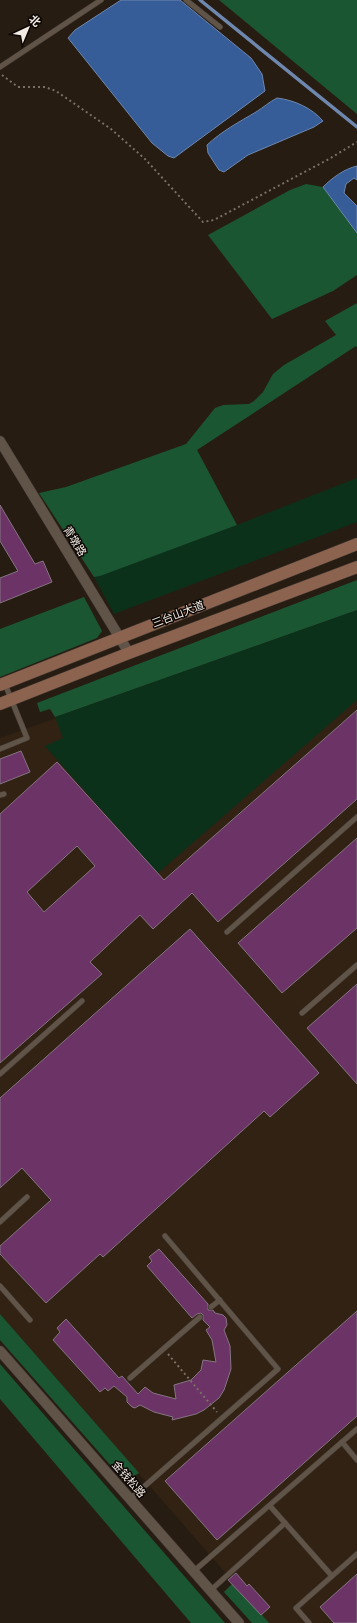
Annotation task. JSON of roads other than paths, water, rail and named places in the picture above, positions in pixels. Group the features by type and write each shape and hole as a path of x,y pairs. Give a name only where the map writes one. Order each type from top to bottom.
{"main road":[{"name":"三台山大道","path":"2,684 357,544"},
{"name":"三台山大道","path":"5,702 129,653 357,567"}],"street":[{"name":"青墩路","path":"0,441 129,653"},
{"name":"金钱松路","path":"0,1351 239,1623"}],"lane":[{"path":"0,67 101,0"},
{"path":"186,0 220,27"},
{"path":"0,749 27,738 5,702 2,684"},
{"path":"227,932 357,817"},
{"path":"302,1013 357,965"},
{"path":"0,1074 82,1001"},
{"path":"0,1222 27,1197"},
{"path":"130,1499 278,1369 165,1236"},
{"path":"0,1286 30,1320"},
{"path":"211,1307 220,1300"},
{"path":"130,1378 200,1318"},
{"path":"194,1571 357,1429"},
{"path":"342,1442 357,1460"},
{"path":"270,1506 332,1576"},
{"path":"211,1590 285,1523"},
{"path":"309,1623 296,1608 357,1554"}],"water":[{"path":"121,0 180,0 251,58 262,74 265,91 174,158 168,156 152,143 68,38 75,30"},
{"path":"277,98 302,105 314,112 323,121 314,127 248,155 224,172 219,170 208,153 207,145 225,131"},
{"path":"357,166 357,180 354,178 346,184 344,193 357,206 357,233 323,187 338,174"}],"waterway":[{"path":"200,0 357,127"}]}
